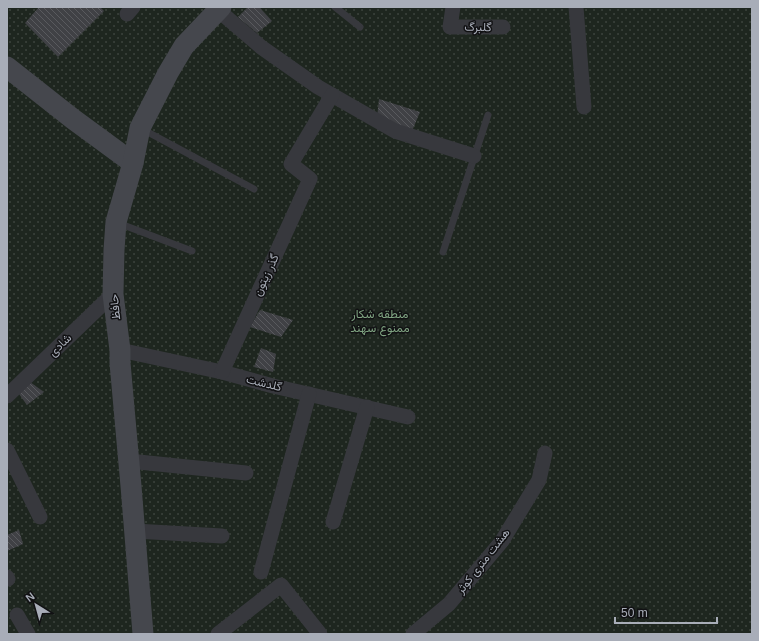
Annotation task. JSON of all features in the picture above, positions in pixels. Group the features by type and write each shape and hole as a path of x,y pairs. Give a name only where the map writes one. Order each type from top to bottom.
{"street":[{"name":"گلبرگ","path":"453,7 450,26 503,27"},
{"path":"576,7 584,107"},
{"path":"219,8 261,47 318,87 395,131 474,156"},
{"name":"حافظ","path":"144,634 120,350 113,294 116,222 133,163 140,128 168,73 184,46 219,8"},
{"path":"7,67 73,119 133,163"},
{"name":"گذر زیتون","path":"222,372 310,179 291,164 332,95"},
{"name":"شادی","path":"7,396 113,294"},
{"name":"گلدشت","path":"120,350 222,372 408,417"},
{"path":"261,572 309,394"},
{"path":"333,522 366,407"},
{"path":"7,450 40,517"},
{"name":"هشت متری کوثر","path":"413,634 449,604 502,540 539,480 545,453"},
{"path":"129,461 246,473"},
{"path":"135,531 222,536"},
{"path":"218,634 281,585 320,634"},
{"path":"18,616 28,634"}],"lane":[{"path":"335,7 360,26"},
{"path":"443,252 488,115"},
{"path":"140,128 254,189"},
{"path":"116,222 192,251"}],"green space":[{"name":"منطقه شکار ممنوع سهند","path":"7,7 752,7 752,634 7,634"}],"building":[{"path":"39,7 100,7 104,11 58,57 25,23"},
{"path":"248,7 259,7 272,21 257,33 238,17"},
{"path":"379,99 420,112 412,131 377,118"},
{"path":"260,310 293,320 281,337 250,327"},
{"path":"261,348 276,354 273,372 254,367"},
{"path":"30,382 44,392 27,405 19,394"},
{"path":"19,530 23,544 7,551 7,535"}]}
